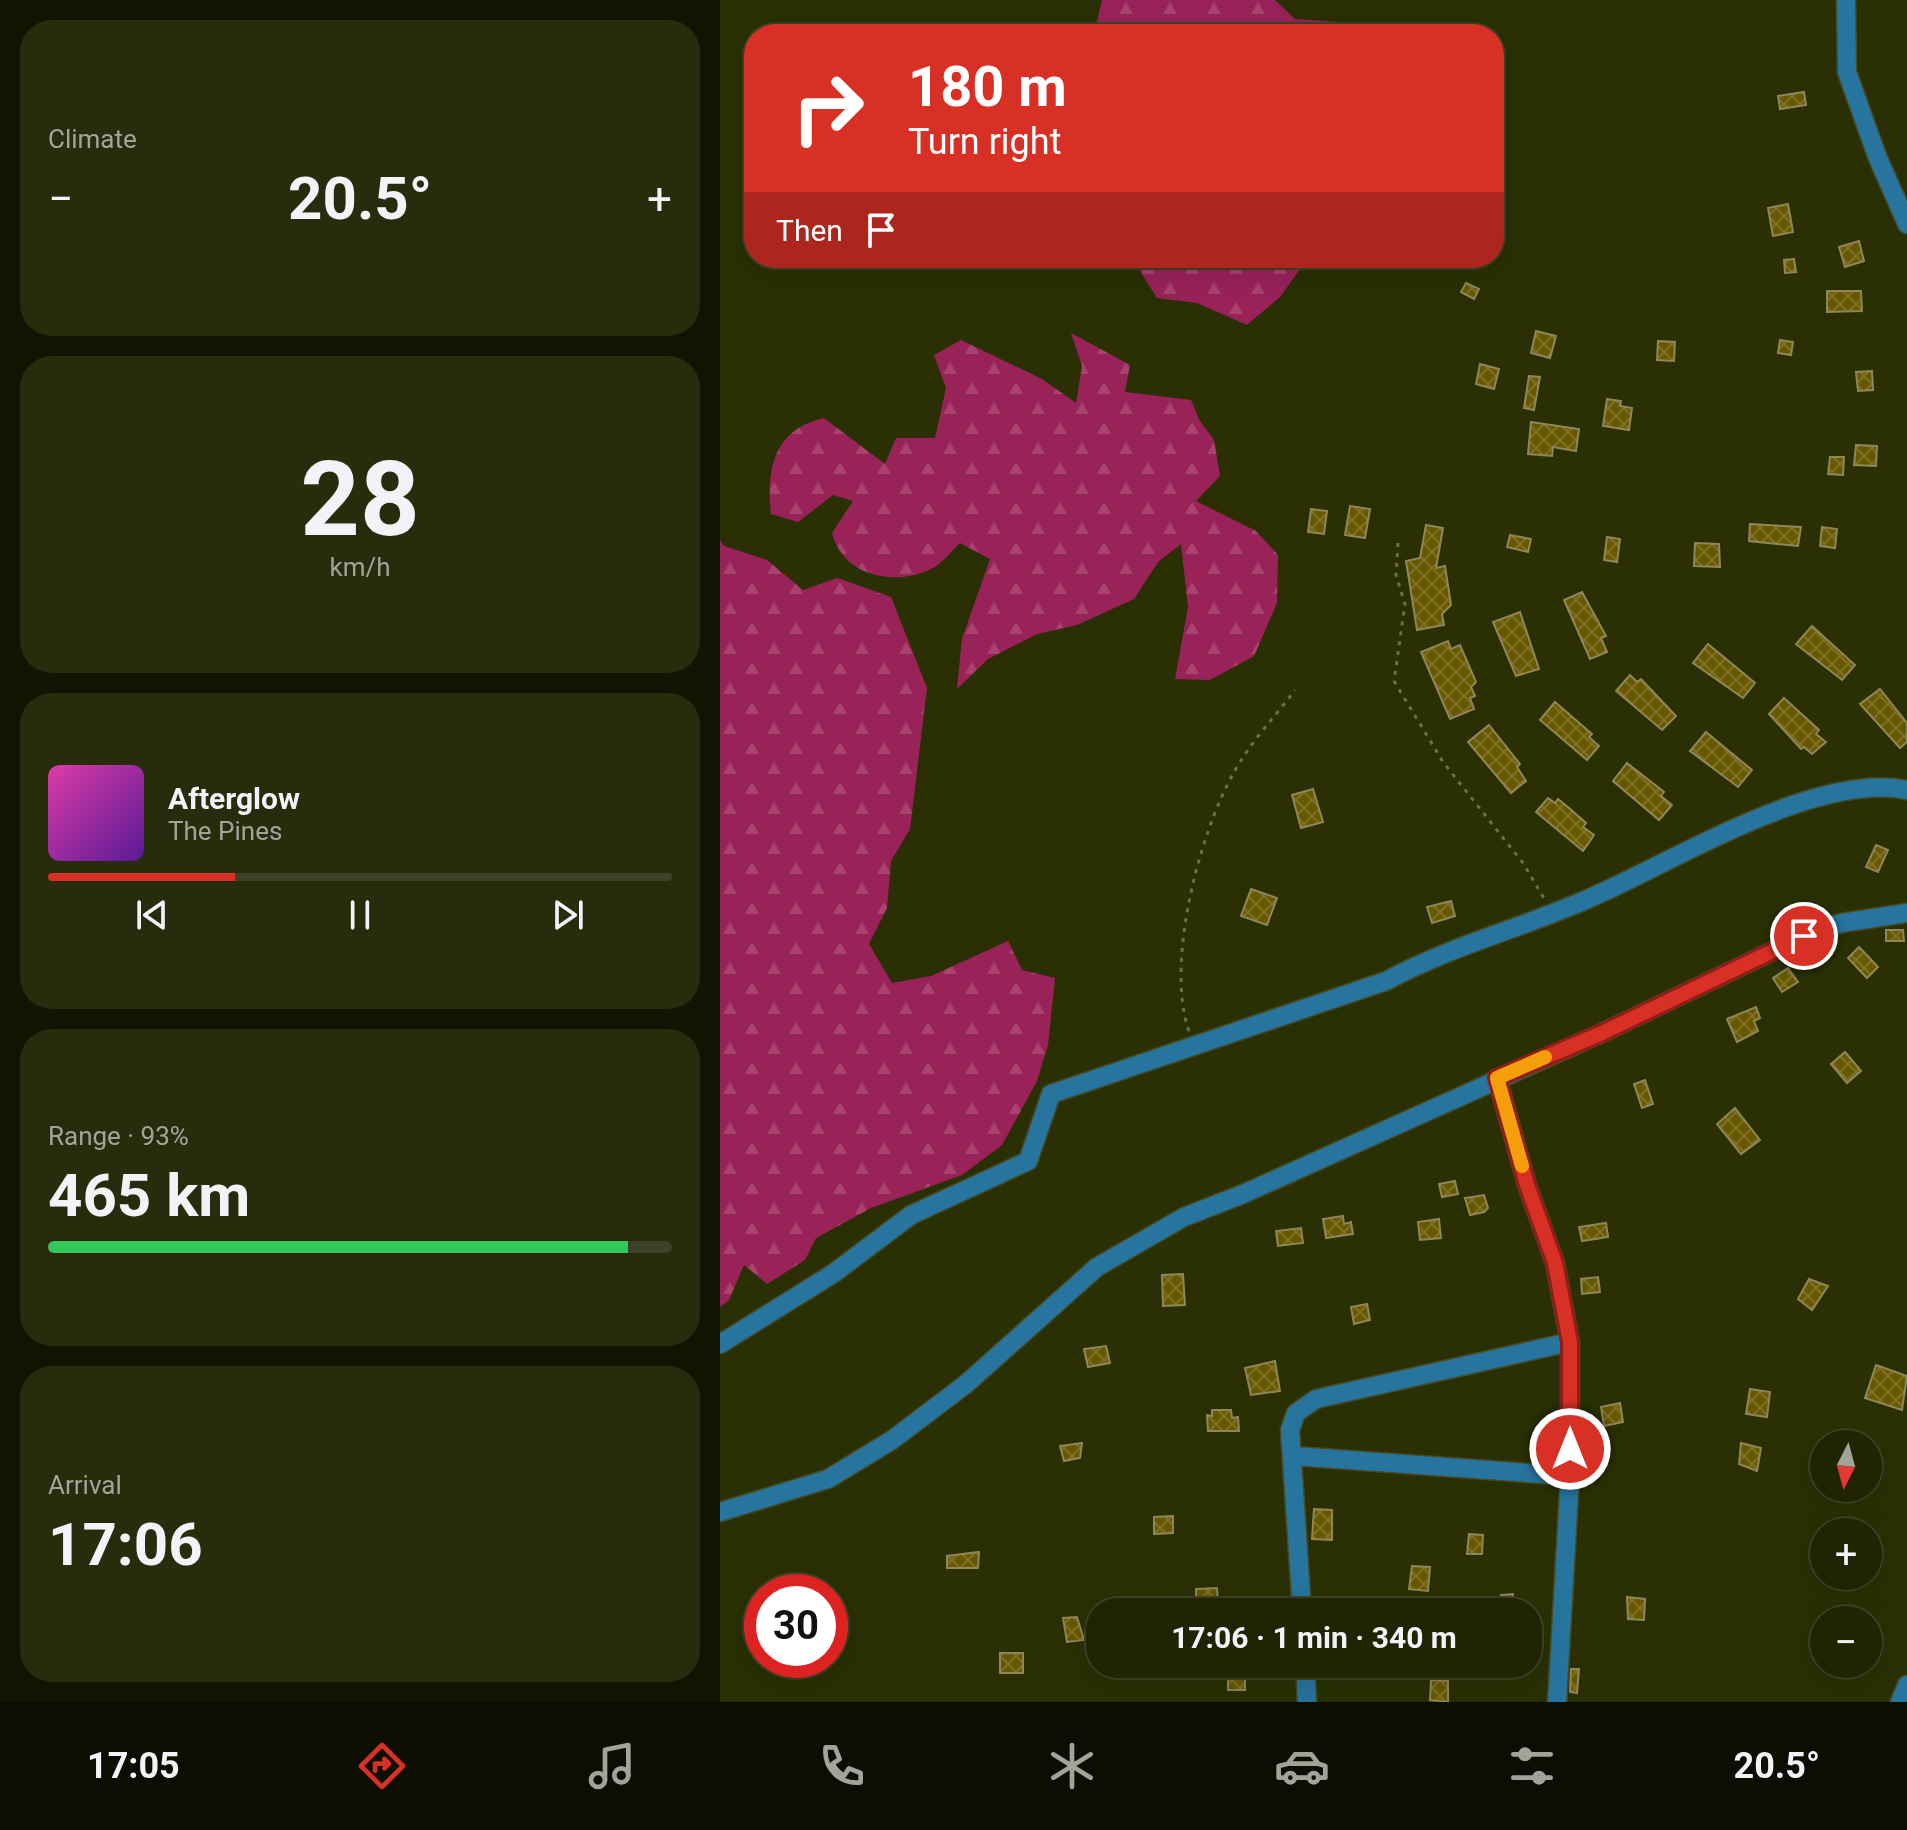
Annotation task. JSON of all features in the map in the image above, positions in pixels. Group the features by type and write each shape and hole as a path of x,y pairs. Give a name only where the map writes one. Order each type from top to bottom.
{"street":[{"path":"1846,0 1847,72 1877,156 1907,224"},
{"path":"720,1344 834,1273 911,1215 1028,1161 1051,1094 1386,981 1420,962 1601,894 1662,860 1809,799 1856,790 1907,790"},
{"path":"720,1512 828,1479 892,1440 966,1384 1097,1267 1184,1217 1243,1194 1602,1033 1804,936 1841,923 1907,913"},
{"path":"1497,1078 1527,1185 1555,1263 1570,1342 1570,1476 1557,1702"},
{"path":"1301,1598 1290,1430 1296,1413 1316,1399 1570,1342"},
{"path":"1294,1456 1570,1476"},
{"path":"1306,1678 1307,1702"},
{"path":"1900,1702 1907,1685"}],"path":[{"path":"1398,543 1396,575 1405,604 1394,681 1443,762 1523,863 1553,914"},
{"path":"1195,1046 1182,1012 1182,957 1195,876 1215,811 1242,759 1295,690"}],"green space":[{"path":"1102,0 1275,0 1295,19 1354,24 1096,24"},
{"path":"1138,268 1301,268 1280,297 1247,325 1197,303 1157,298"},
{"path":"1071,333 1130,365 1125,392 1191,400 1200,421 1214,440 1220,476 1196,501 1256,531 1278,555 1277,603 1254,656 1210,680 1175,679 1188,607 1181,544 1158,562 1134,599 1077,625 1037,634 988,659 957,689 962,639 990,559 960,543 935,567 917,574 886,577 872,574 847,559 832,533 853,501 833,495 798,522 771,514 772,467 784,441 794,431 824,418 885,464 896,438 935,438 946,388 934,355 961,340 1042,379 1076,403 1082,366"},
{"path":"720,540 724,546 767,560 803,590 837,578 891,597 927,688 910,829 891,861 887,908 869,944 892,983 931,976 1008,941 1022,970 1055,978 1048,1045 1037,1081 1002,1145 962,1175 871,1208 816,1238 805,1260 767,1284 744,1265 729,1300 720,1307"}],"building":[{"path":"1804,92 1806,105 1780,109 1778,96"},
{"path":"1788,204 1793,232 1773,236 1768,208"},
{"path":"1859,241 1864,261 1845,267 1839,247"},
{"path":"1794,259 1796,272 1785,273 1784,260"},
{"path":"1466,283 1479,289 1474,299 1461,292"},
{"path":"1827,291 1861,291 1862,311 1827,312"},
{"path":"1536,331 1556,336 1550,358 1531,353"},
{"path":"1780,340 1793,342 1791,355 1778,353"},
{"path":"1658,341 1675,342 1674,361 1657,360"},
{"path":"1480,364 1499,369 1494,389 1476,384"},
{"path":"1872,371 1873,390 1858,391 1856,372"},
{"path":"1529,376 1540,377 1534,410 1524,408"},
{"path":"1607,399 1621,401 1620,406 1632,408 1629,430 1603,426"},
{"path":"1531,422 1579,429 1576,451 1553,447 1552,456 1528,454"},
{"path":"1856,445 1877,446 1876,466 1854,465"},
{"path":"1830,457 1844,457 1843,475 1828,474"},
{"path":"1350,506 1370,509 1365,538 1345,535"},
{"path":"1311,509 1327,511 1324,534 1308,532"},
{"path":"1750,524 1801,527 1798,546 1749,541"},
{"path":"1426,525 1443,528 1436,568 1445,566 1451,605 1442,614 1444,625 1417,630 1406,561 1420,558"},
{"path":"1822,527 1837,529 1835,548 1820,546"},
{"path":"1510,535 1531,539 1528,552 1507,547"},
{"path":"1607,537 1620,539 1617,562 1604,560"},
{"path":"1695,543 1719,544 1720,567 1694,566"},
{"path":"1582,592 1606,636 1601,638 1607,652 1590,659 1564,600"},
{"path":"1520,612 1539,669 1516,676 1493,622"},
{"path":"1812,626 1855,665 1842,680 1796,644"},
{"path":"1448,641 1451,649 1460,645 1476,682 1471,687 1475,696 1470,698 1474,709 1450,719 1421,652"},
{"path":"1708,644 1755,683 1743,698 1693,663"},
{"path":"1630,675 1637,682 1641,679 1676,716 1662,730 1616,691"},
{"path":"1880,689 1907,723 1907,742 1900,748 1860,704"},
{"path":"1784,698 1819,730 1816,734 1826,742 1812,754 1804,747 1801,749 1769,714"},
{"path":"1555,702 1592,734 1589,737 1599,746 1587,760 1540,720"},
{"path":"1489,725 1520,764 1517,767 1526,781 1511,793 1468,742"},
{"path":"1706,732 1752,770 1738,787 1690,751"},
{"path":"1627,763 1664,792 1661,796 1672,805 1659,820 1613,781"},
{"path":"1313,789 1323,822 1301,828 1292,795"},
{"path":"1548,798 1555,803 1558,799 1586,823 1583,827 1594,835 1583,851 1536,812"},
{"path":"1876,845 1888,850 1878,872 1866,867"},
{"path":"1251,889 1277,898 1267,925 1241,916"},
{"path":"1451,901 1455,916 1432,923 1427,907"},
{"path":"1886,930 1903,930 1904,941 1886,941"},
{"path":"1859,947 1878,967 1867,978 1848,958"},
{"path":"1788,968 1798,982 1782,992 1773,978"},
{"path":"1756,1007 1760,1018 1754,1021 1758,1031 1737,1042 1727,1019"},
{"path":"1845,1052 1861,1071 1847,1083 1831,1064"},
{"path":"1645,1080 1653,1104 1642,1108 1634,1084"},
{"path":"1735,1108 1760,1140 1741,1154 1717,1124"},
{"path":"1455,1181 1458,1194 1442,1197 1439,1184"},
{"path":"1484,1195 1488,1208 1470,1215 1465,1198"},
{"path":"1343,1216 1344,1224 1351,1222 1353,1234 1326,1238 1323,1219"},
{"path":"1439,1219 1441,1238 1420,1240 1418,1222"},
{"path":"1606,1223 1608,1237 1582,1241 1579,1227"},
{"path":"1301,1228 1303,1243 1278,1246 1276,1231"},
{"path":"1183,1274 1185,1305 1163,1306 1162,1275"},
{"path":"1598,1277 1600,1292 1582,1294 1581,1279"},
{"path":"1809,1279 1828,1286 1812,1310 1798,1299"},
{"path":"1367,1304 1370,1320 1354,1324 1351,1307"},
{"path":"1106,1346 1110,1363 1088,1367 1084,1349"},
{"path":"1275,1361 1280,1391 1251,1395 1245,1368"},
{"path":"1876,1365 1907,1376 1902,1410 1865,1398"},
{"path":"1750,1389 1770,1392 1767,1417 1746,1414"},
{"path":"1620,1403 1623,1422 1604,1426 1601,1407"},
{"path":"1212,1410 1231,1410 1232,1418 1238,1417 1239,1431 1208,1431 1207,1415 1212,1416"},
{"path":"1082,1443 1080,1458 1064,1461 1060,1446"},
{"path":"1741,1443 1761,1448 1757,1471 1739,1464"},
{"path":"1314,1509 1332,1510 1332,1540 1312,1539"},
{"path":"1173,1516 1173,1533 1154,1534 1154,1517"},
{"path":"1469,1534 1483,1535 1482,1554 1467,1554"},
{"path":"979,1552 978,1568 947,1568 947,1556"},
{"path":"1412,1566 1430,1567 1428,1591 1409,1589"},
{"path":"1217,1588 1218,1598 1196,1598 1196,1589"},
{"path":"1513,1594 1513,1598 1501,1598 1501,1595"},
{"path":"1627,1597 1645,1599 1644,1620 1628,1619"},
{"path":"1077,1617 1084,1640 1067,1642 1063,1618"},
{"path":"1000,1653 1023,1653 1023,1673 1000,1673"},
{"path":"1571,1669 1579,1669 1577,1693 1570,1692"},
{"path":"1228,1678 1245,1678 1245,1690 1228,1690"},
{"path":"1431,1680 1448,1681 1448,1702 1430,1700"}],"slow traffic":[{"path":"1522,1166 1497,1078 1545,1057"}],"route":[{"path":"1570,1449 1570,1342 1555,1263 1527,1185 1497,1078 1602,1033 1804,936"}]}
